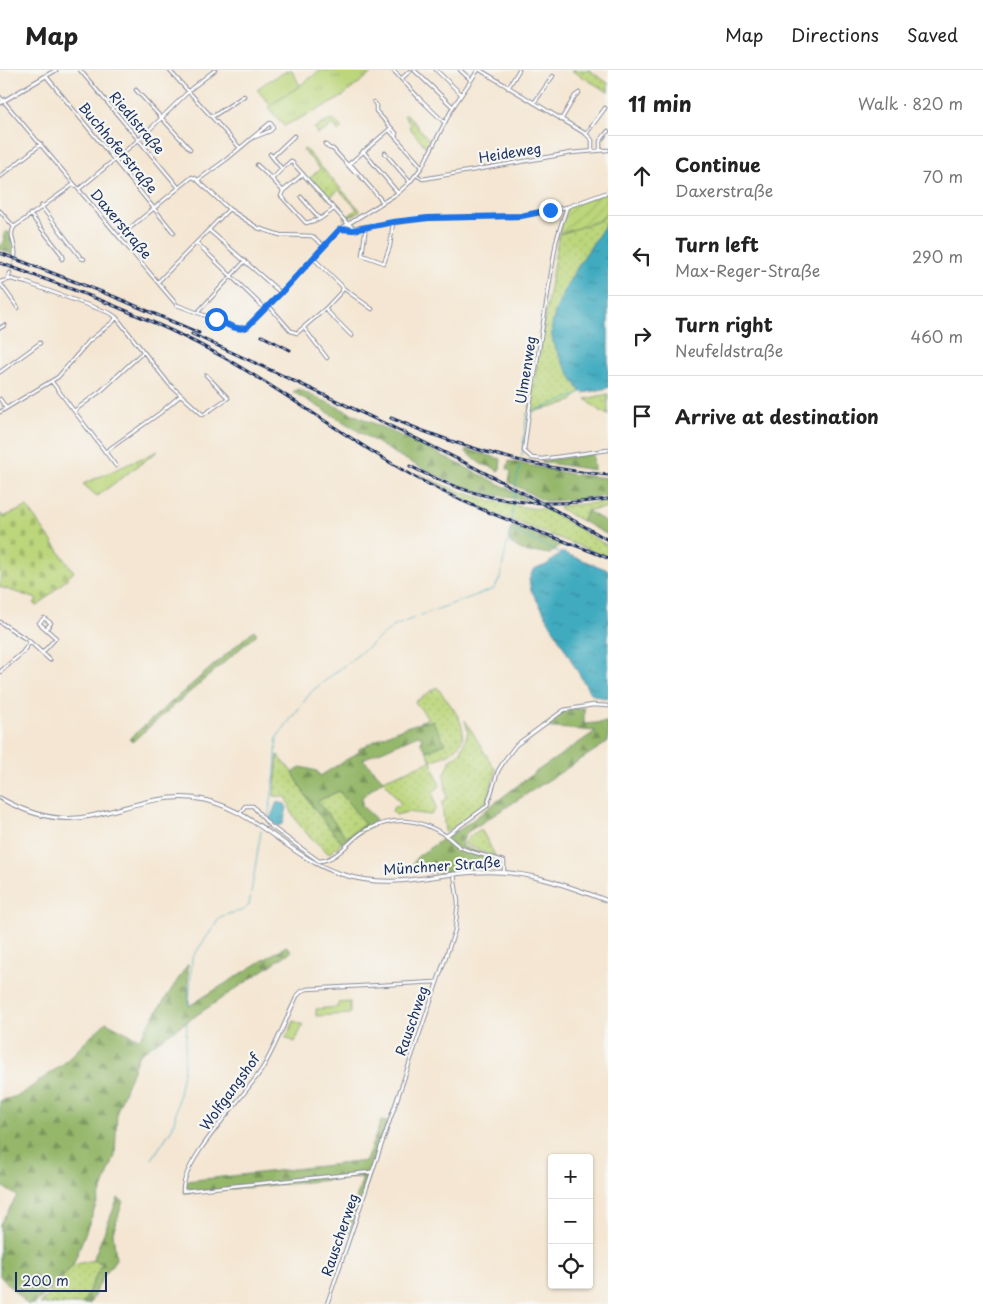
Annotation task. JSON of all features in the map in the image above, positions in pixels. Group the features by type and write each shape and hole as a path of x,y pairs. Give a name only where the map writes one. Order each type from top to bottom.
{"main road":[{"path":"2,102 56,70"},
{"name":"Münchner Straße","path":"0,798 26,811 58,818 85,817 152,800 176,797 212,802 240,813 310,861 349,877 391,883 454,874 504,872 529,875 556,882 608,901"}],"street":[{"name":"Riedlstraße","path":"80,70 179,188"},
{"path":"169,70 240,148"},
{"path":"79,190 162,119 215,70"},
{"path":"393,70 445,122"},
{"path":"401,80 412,70 453,107"},
{"path":"436,70 461,94"},
{"path":"460,70 471,80"},
{"path":"197,243 265,309 340,229 398,193 410,182 422,166 461,94 479,70 586,134 592,140 592,151"},
{"path":"508,88 518,70"},
{"name":"Buchhoferstraße","path":"46,76 174,232"},
{"path":"534,103 553,76"},
{"path":"136,90 190,150"},
{"path":"561,120 575,96 579,93"},
{"path":"212,117 244,96"},
{"name":"Daxerstraße","path":"0,97 2,102 41,144 177,305 238,328 244,328 265,309"},
{"path":"374,102 376,111 391,128 390,131 422,166"},
{"path":"586,134 605,108"},
{"path":"196,179 255,137 266,125 270,123 272,125 273,128 270,131 255,137"},
{"path":"348,165 391,128"},
{"path":"600,151 600,141 608,131"},
{"path":"282,169 271,156 294,136"},
{"path":"0,177 41,144"},
{"path":"325,144 333,149 383,202"},
{"name":"Heideweg","path":"416,175 424,179 552,156 608,150"},
{"path":"363,151 398,193"},
{"path":"385,153 410,182"},
{"path":"272,179 292,161 351,227 360,228"},
{"path":"257,164 283,191"},
{"path":"303,174 283,191 282,196 306,223 320,219 334,209"},
{"path":"120,237 192,177 246,221 268,232 288,236 312,236 323,245"},
{"path":"15,256 16,250 11,236 14,227 74,184"},
{"path":"340,229 353,230 366,226 428,218 521,216 567,207 608,192"},
{"path":"301,198 320,219"},
{"path":"41,206 81,258 84,259"},
{"name":"Ulmenweg","path":"567,207 556,242 524,451 532,458 542,459 608,450"},
{"path":"158,282 229,209"},
{"path":"0,211 14,227"},
{"path":"30,214 63,256 62,259"},
{"path":"366,226 362,255 384,264 390,246 393,222"},
{"path":"208,230 281,293"},
{"path":"313,258 343,288 372,309"},
{"path":"198,312 244,260"},
{"path":"8,279 10,273"},
{"path":"18,308 0,282 8,279 26,283 116,317 169,384 203,415 228,398 206,374"},
{"path":"269,305 294,333 297,333 325,309 343,288"},
{"path":"325,309 352,336"},
{"path":"0,412 52,382 66,370 89,341 114,321 116,317"},
{"path":"0,328 5,325"},
{"path":"304,328 327,358"},
{"path":"0,372 40,343"},
{"path":"74,411 102,390 143,352"},
{"path":"52,382 116,466"},
{"path":"105,452 181,396"},
{"path":"0,400 7,409"},
{"path":"42,653 56,638 39,623 44,618 51,624 46,629"},
{"path":"0,622 30,642 50,660"},
{"path":"0,672 22,653 30,642"},
{"path":"446,836 487,806 498,771 516,745 564,710 593,705 608,706"},
{"path":"240,813 245,806 253,806 269,825 319,861 334,856 355,837 368,829 395,821 420,822 446,836 460,847 504,861 504,872"},
{"name":"Rauschweg","path":"372,1172 455,930 458,902 454,874"},
{"name":"Wolfgangshof","path":"372,1172 182,1191 182,1186 191,1164 208,1139 262,1070 297,996 302,991 436,982"},
{"name":"Rauscherweg","path":"327,1304 372,1172"}],"green space":[{"path":"292,70 300,86 271,105 257,90 265,83"},
{"path":"320,70 374,71 339,99 284,126 268,107"},
{"path":"571,70 589,70 608,83 608,92"},
{"path":"407,114 429,140 426,147 409,127 411,124 404,116"},
{"path":"333,119 342,128 338,132 335,126 330,125 328,129 317,134 314,128"},
{"path":"305,149 360,211 346,219 344,218 357,209 339,190 328,199 309,179 320,169 303,150"},
{"path":"608,192 608,211 601,220 559,233 567,207"},
{"path":"608,211 608,221 581,261 563,293 552,324 553,343 580,391 572,401 529,412 559,233 601,220"},
{"path":"5,232 9,232 14,250 13,255 0,249 0,245 5,240 5,237 3,237"},
{"path":"298,389 421,445 529,499 477,491 444,479 397,454 293,392"},
{"path":"608,394 608,415 597,409 586,399"},
{"path":"466,449 501,459 500,469 498,471 481,464 466,452"},
{"path":"158,451 97,496 83,484"},
{"path":"593,454 594,470 541,462 541,461"},
{"path":"509,461 571,474 608,478 608,496 544,501 509,482 511,471 507,469"},
{"path":"418,474 474,496 527,508 544,508 608,546 608,557 493,513"},
{"path":"608,502 608,508 588,510 581,521 559,508 560,506"},
{"path":"27,507 74,572 38,606 34,604 37,599 0,587 0,513 3,517"},
{"path":"588,511 608,523 608,535 582,521"},
{"path":"512,526 561,544 550,554 527,553 510,543 509,534"},
{"path":"254,630 257,634 132,742 129,739"},
{"path":"437,687 459,718 463,735 460,743 453,751 431,761 426,750 432,750 433,721 419,722 428,718 415,702"},
{"path":"584,708 584,724 608,722 608,742 466,833 461,846 501,861 501,866 437,873 424,872 412,865 417,857 462,828 534,773 596,731 542,727 568,709"},
{"path":"465,720 496,771 486,805 445,833 442,803 447,797 444,776 451,759 461,752 468,732"},
{"path":"433,721 445,743 432,750 426,750 421,744 422,737 418,735 363,759 383,780 362,797 362,806 376,819 371,826 342,843 312,806 293,773 301,767 317,771 320,776 359,752 359,749 368,744 395,731 423,722","holes":["339,791 365,824 346,837 318,801"]},
{"path":"278,755 293,773 312,806 342,843 329,854 298,823 290,809 288,800 285,797 274,796"},
{"path":"431,761 440,786 433,792 436,809 431,815 407,812 396,815 392,811 394,807 401,804 383,780"},
{"path":"339,791 366,824 346,838 318,801"},
{"path":"481,829 496,857 464,844 470,836"},
{"path":"286,946 292,951 139,1054 117,1111 115,1156 73,1265 35,1304 27,1304 0,1276 0,1224 17,1196 0,1185 0,1101 20,1095 63,1064 106,1022 139,1039 188,964 189,1006"},
{"path":"350,1002 350,1014 316,1016 316,1009 338,1007 338,1003"},
{"path":"294,1021 303,1025 295,1042 286,1038"},
{"path":"381,1121 387,1122 349,1234 345,1234 363,1177 184,1193 186,1181 366,1161"},
{"path":"118,1198 123,1201 113,1232 116,1259 103,1277 90,1304 83,1304 102,1263 93,1260"},
{"path":"93,1260 102,1263 83,1304 40,1304 73,1265"}],"water":[{"path":"608,221 608,388 584,393 580,391 556,350 552,337 552,324 556,309 572,277"},
{"path":"561,553 608,570 608,699 590,693 531,590 529,580 533,570 546,565"},
{"path":"277,802 285,804 287,808 283,824 278,826 269,821"}],"waterway":[{"path":"531,412 581,392"},
{"path":"522,456 527,413"},
{"path":"511,521 520,466"},
{"path":"421,615 494,589 500,578 510,530 561,553"},
{"path":"268,819 275,774 277,737 312,691 393,627 416,617"},
{"path":"189,1006 192,958 219,919 228,914 244,910 249,905 261,831"},
{"path":"152,1159 174,1123 184,1066 187,1023"}],"tunnel":[{"path":"10,273 15,256"}],"railway":[{"path":"0,253 115,297 199,333"},
{"path":"0,263 86,294 142,317 196,343 249,372 377,455 430,485 496,515 608,558"},
{"path":"192,334 455,458 608,540"},
{"path":"262,336 290,350"},
{"path":"391,418 444,439 498,455 552,467 608,475"},
{"path":"410,466 459,488 506,500 555,503 608,499"}],"route":[{"path":"216,319 238,328 246,328 340,229 353,230 405,220 428,218 521,216 550,210"}]}
